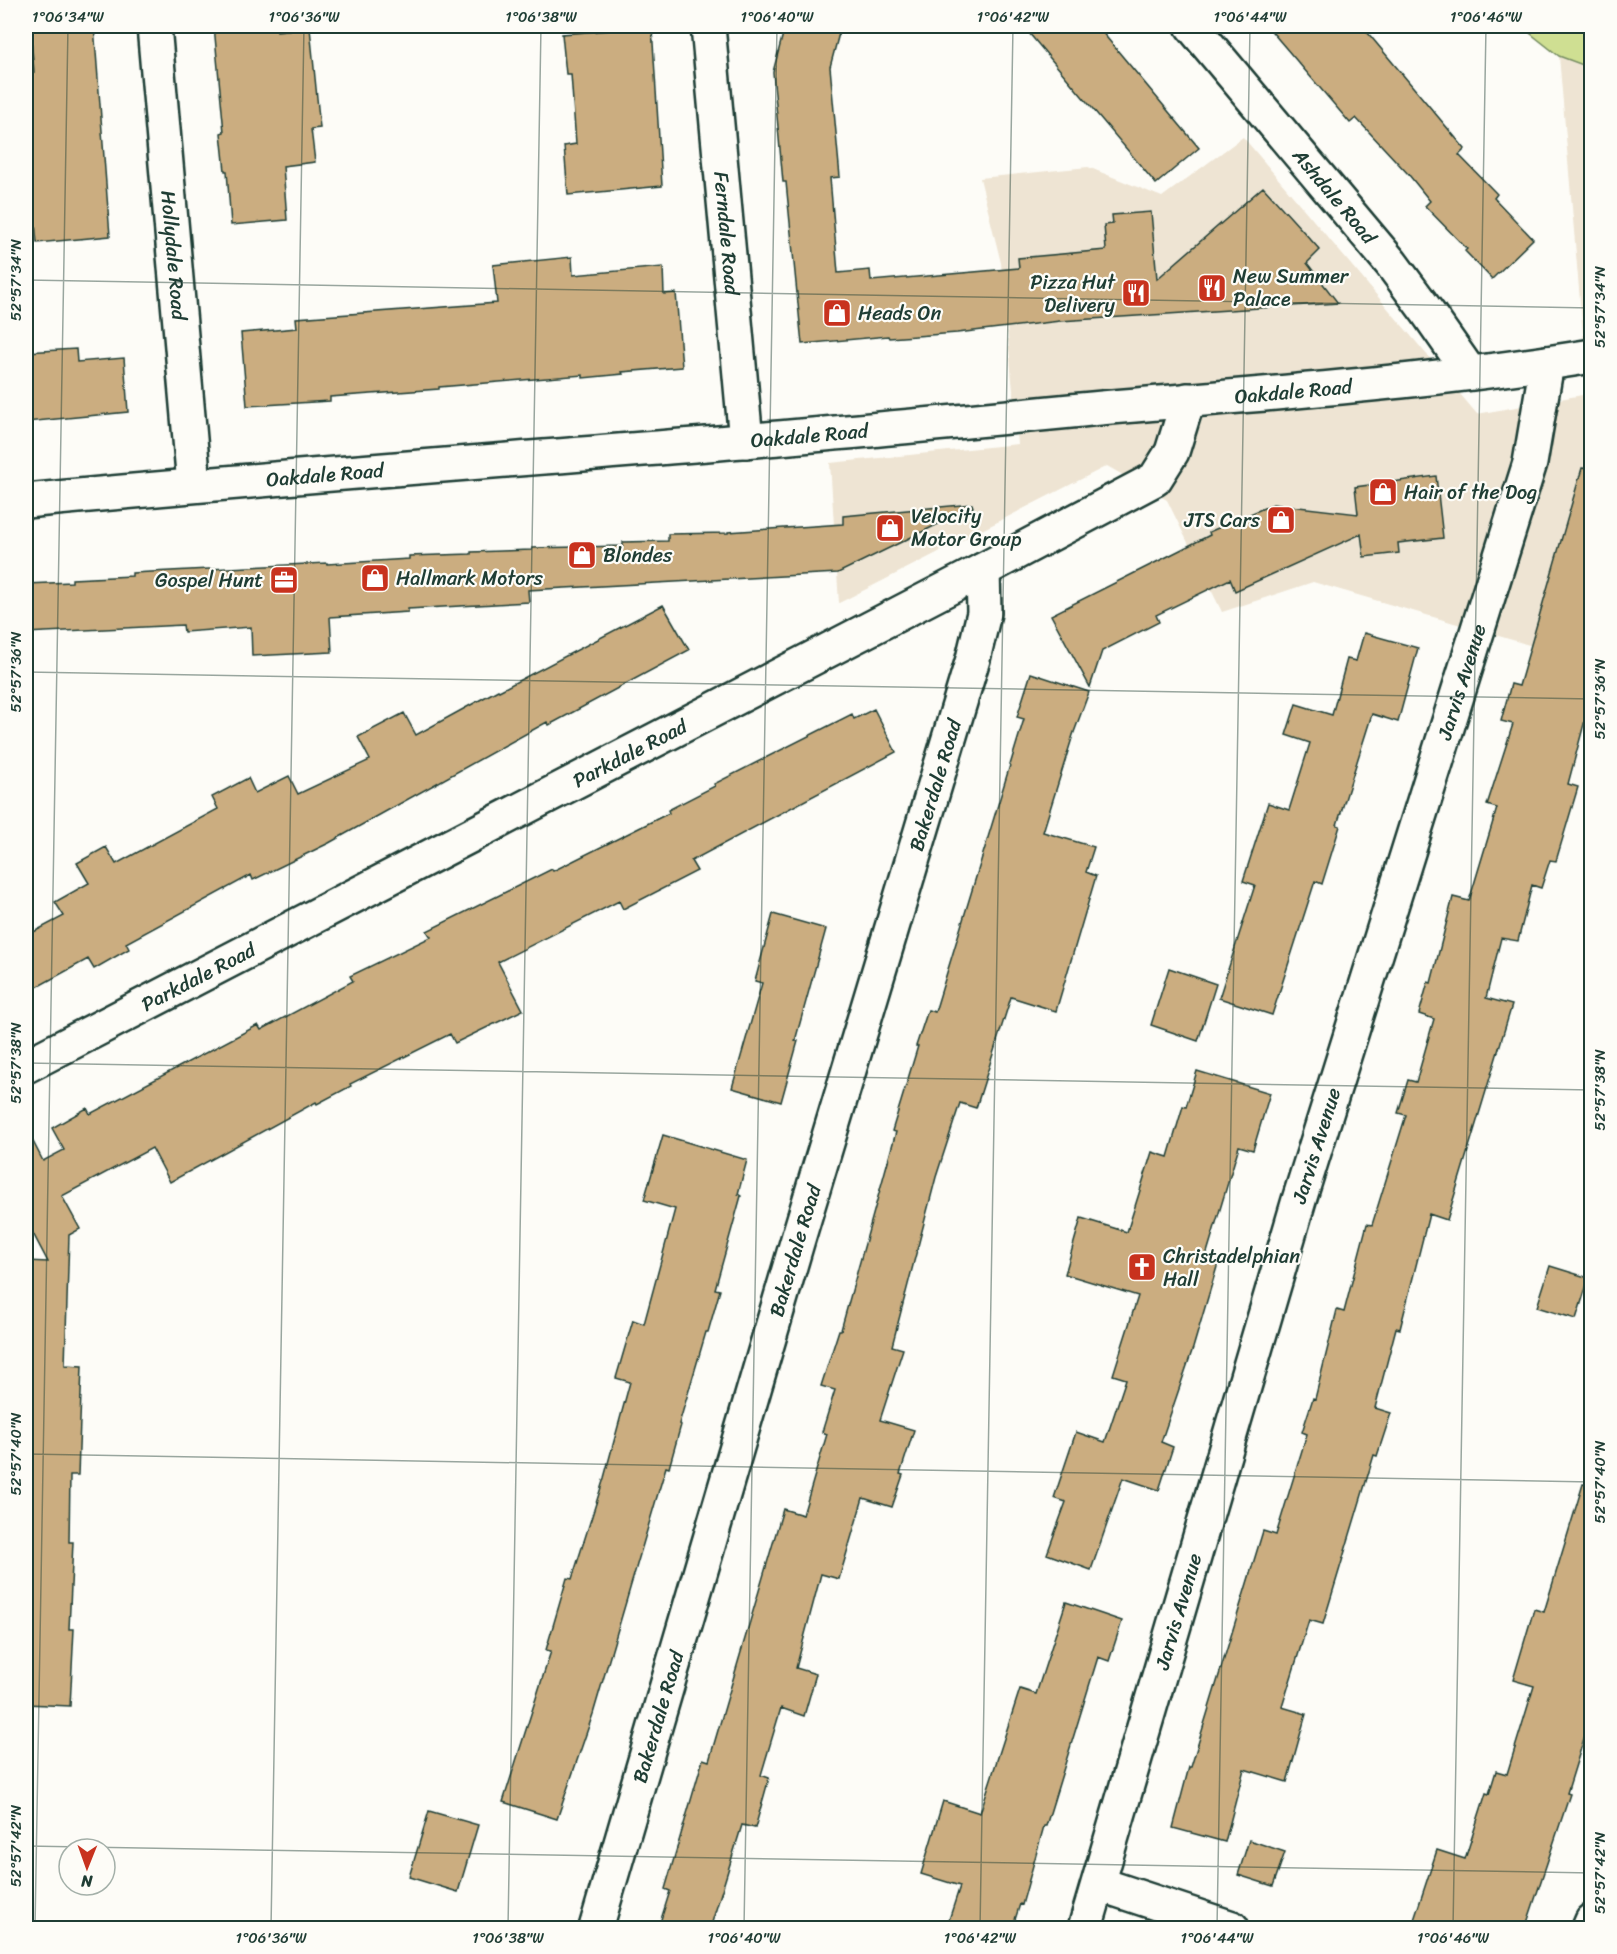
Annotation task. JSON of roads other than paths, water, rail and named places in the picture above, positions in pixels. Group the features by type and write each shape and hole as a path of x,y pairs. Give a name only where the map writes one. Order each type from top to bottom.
{"street":[{"name":"Hollydale Road","path":"154,26 194,485"},
{"name":"Ferndale Road","path":"708,26 746,441"},
{"name":"Ashdale Road","path":"1192,26 1391,263 1470,373"},
{"name":"Oakdale Road","path":"26,501 1334,389 1592,356"},
{"name":"Jarvis Avenue","path":"1085,1929 1299,1200 1530,462 1547,363"},
{"name":"Parkdale Road","path":"26,1066 983,570 1155,478 1173,452 1188,400"},
{"name":"Bakerdale Road","path":"596,1929 798,1239 973,659 984,613 983,570"},
{"path":"1099,1884 1232,1929"},
{"path":"1589,1929 1592,1921"}],"place":[{"name":"New Summer Palace","path":"1212,288"},
{"name":"Pizza Hut Delivery","path":"1136,293"},
{"name":"Heads On","path":"837,313"},
{"name":"Hair of the Dog","path":"1383,492"},
{"name":"JTS Cars","path":"1281,520"},
{"name":"Velocity Motor Group","path":"890,528"},
{"name":"Blondes","path":"582,555"},
{"name":"Hallmark Motors","path":"375,578"},
{"name":"Gospel Hunt","path":"284,580"},
{"name":"Christadelphian Hall","path":"1142,1267"}]}
